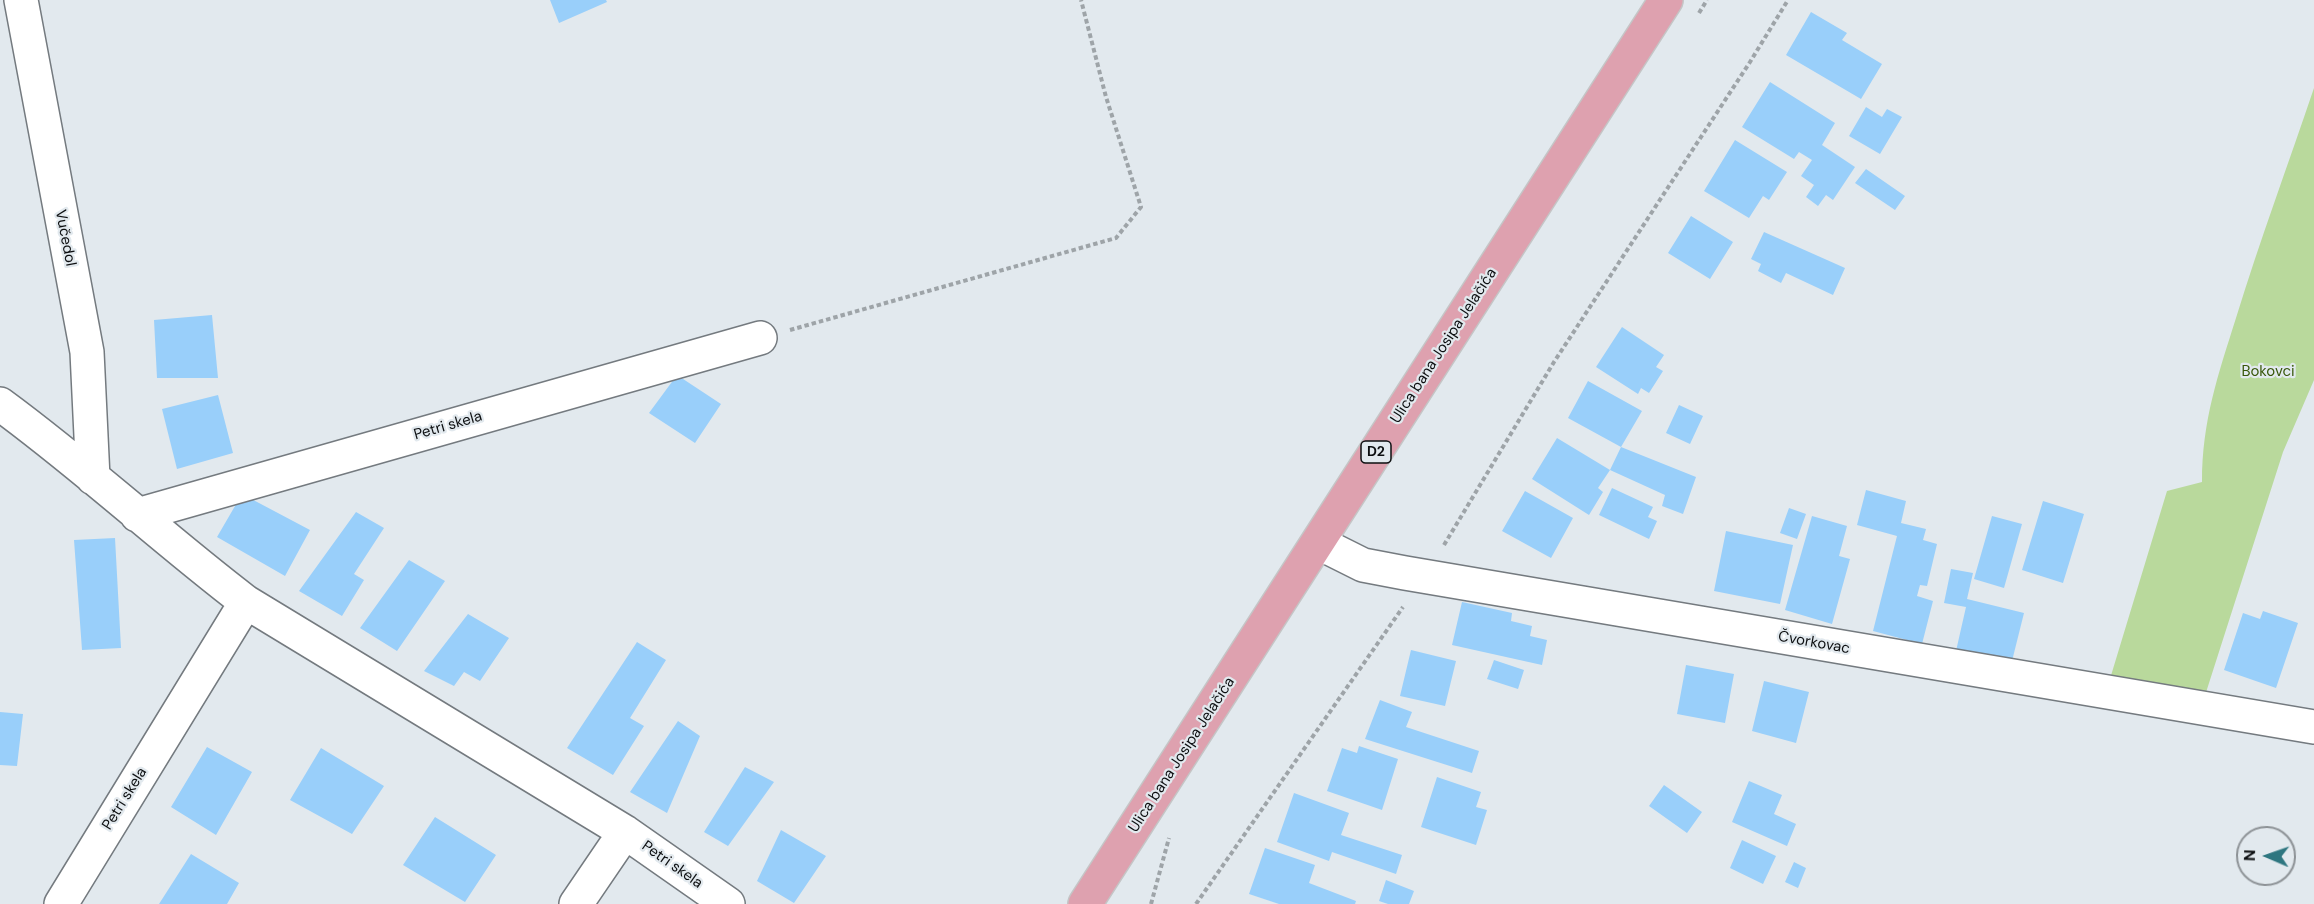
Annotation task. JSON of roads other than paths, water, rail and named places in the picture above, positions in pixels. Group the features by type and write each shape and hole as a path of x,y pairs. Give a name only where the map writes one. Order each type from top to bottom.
{"main road":[{"name":"Ulica bana Josipa Jelačića","path":"1085,904 1666,0"}],"street":[{"name":"Vučedol","path":"21,0 87,352 93,478"},
{"name":"Petri skela","path":"137,515 760,338"},
{"name":"Petri skela","path":"0,404 51,441 191,560 246,602 625,832 728,904"},
{"name":"Čvorkovac","path":"1319,543 1363,565 2314,727"},
{"name":"Petri skela","path":"61,904 246,602"},
{"path":"576,904 625,832"}],"park label":[{"name":"Bokovci","path":"2268,372"}]}
